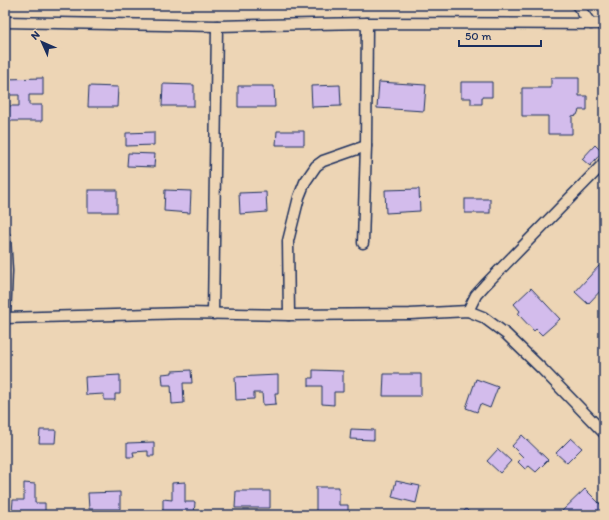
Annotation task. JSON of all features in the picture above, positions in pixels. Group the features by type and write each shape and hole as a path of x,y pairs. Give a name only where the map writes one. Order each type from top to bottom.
{"street":[{"path":"577,5 592,24"},
{"path":"5,22 217,26 367,23 604,24"},
{"path":"363,243 366,146 367,23"},
{"path":"213,314 217,26"},
{"path":"289,315 288,241 304,182 316,166 323,161 366,146"},
{"path":"468,311 476,295 495,274 604,163"},
{"path":"5,237 7,271 5,318 187,313 289,315 410,314 468,311 483,317 506,334 542,369 604,434"}],"building":[{"path":"43,78 43,95 29,95 29,105 42,105 42,121 5,121 5,106 19,106 19,95 6,95 6,79"},
{"path":"551,78 579,78 579,96 587,96 587,110 579,110 577,115 572,116 572,134 548,134 548,116 522,116 522,88 551,88"},
{"path":"379,82 426,85 424,111 377,108"},
{"path":"461,82 492,82 492,97 482,97 482,104 471,104 471,98 461,98"},
{"path":"163,84 194,85 194,106 162,106"},
{"path":"340,85 341,106 312,107 311,86"},
{"path":"89,86 118,87 117,107 88,107"},
{"path":"238,86 274,86 275,107 238,107"},
{"path":"277,131 304,131 304,145 276,145"},
{"path":"154,132 154,145 126,146 126,133"},
{"path":"595,145 602,152 590,166 582,159"},
{"path":"128,153 155,154 154,167 127,166"},
{"path":"419,189 420,211 386,213 385,190"},
{"path":"88,190 117,190 117,212 88,212"},
{"path":"165,190 191,191 190,213 164,211"},
{"path":"266,192 267,212 240,214 239,193"},
{"path":"465,199 490,199 490,213 465,213"},
{"path":"599,266 604,270 604,287 588,304 575,292"},
{"path":"531,288 560,319 542,335 536,329 534,331 518,314 520,311 514,304"},
{"path":"191,370 192,383 183,383 184,403 172,404 171,385 163,385 162,374 172,373 172,371"},
{"path":"313,370 343,371 343,392 334,392 334,405 322,404 322,386 309,386 309,378 313,378"},
{"path":"384,374 421,374 421,396 383,396"},
{"path":"120,375 120,394 115,394 115,400 104,400 104,394 86,395 85,377"},
{"path":"278,375 278,393 275,393 276,404 263,405 262,393 254,393 254,399 236,400 235,377"},
{"path":"476,379 498,387 490,408 480,404 477,412 466,408"},
{"path":"351,429 374,430 374,440 350,439"},
{"path":"40,430 56,430 55,443 39,443"},
{"path":"522,435 548,460 536,472 529,466 525,469 518,462 523,457 512,446"},
{"path":"571,438 582,448 567,463 556,453"},
{"path":"154,442 154,456 148,456 148,451 133,452 134,457 127,457 127,443"},
{"path":"498,449 511,461 500,473 487,461"},
{"path":"396,481 420,486 416,503 392,497"},
{"path":"185,482 185,502 195,502 194,515 163,514 163,499 172,500 172,483"},
{"path":"24,483 35,484 35,503 45,503 45,515 24,515 24,512 12,512 13,500 24,500"},
{"path":"316,487 339,487 339,505 348,505 348,515 316,515"},
{"path":"585,489 604,508 604,515 566,515 562,511"},
{"path":"236,491 270,491 270,508 235,508"},
{"path":"120,492 120,509 89,509 88,493"},
{"path":"466,509 472,515 461,515"}]}
